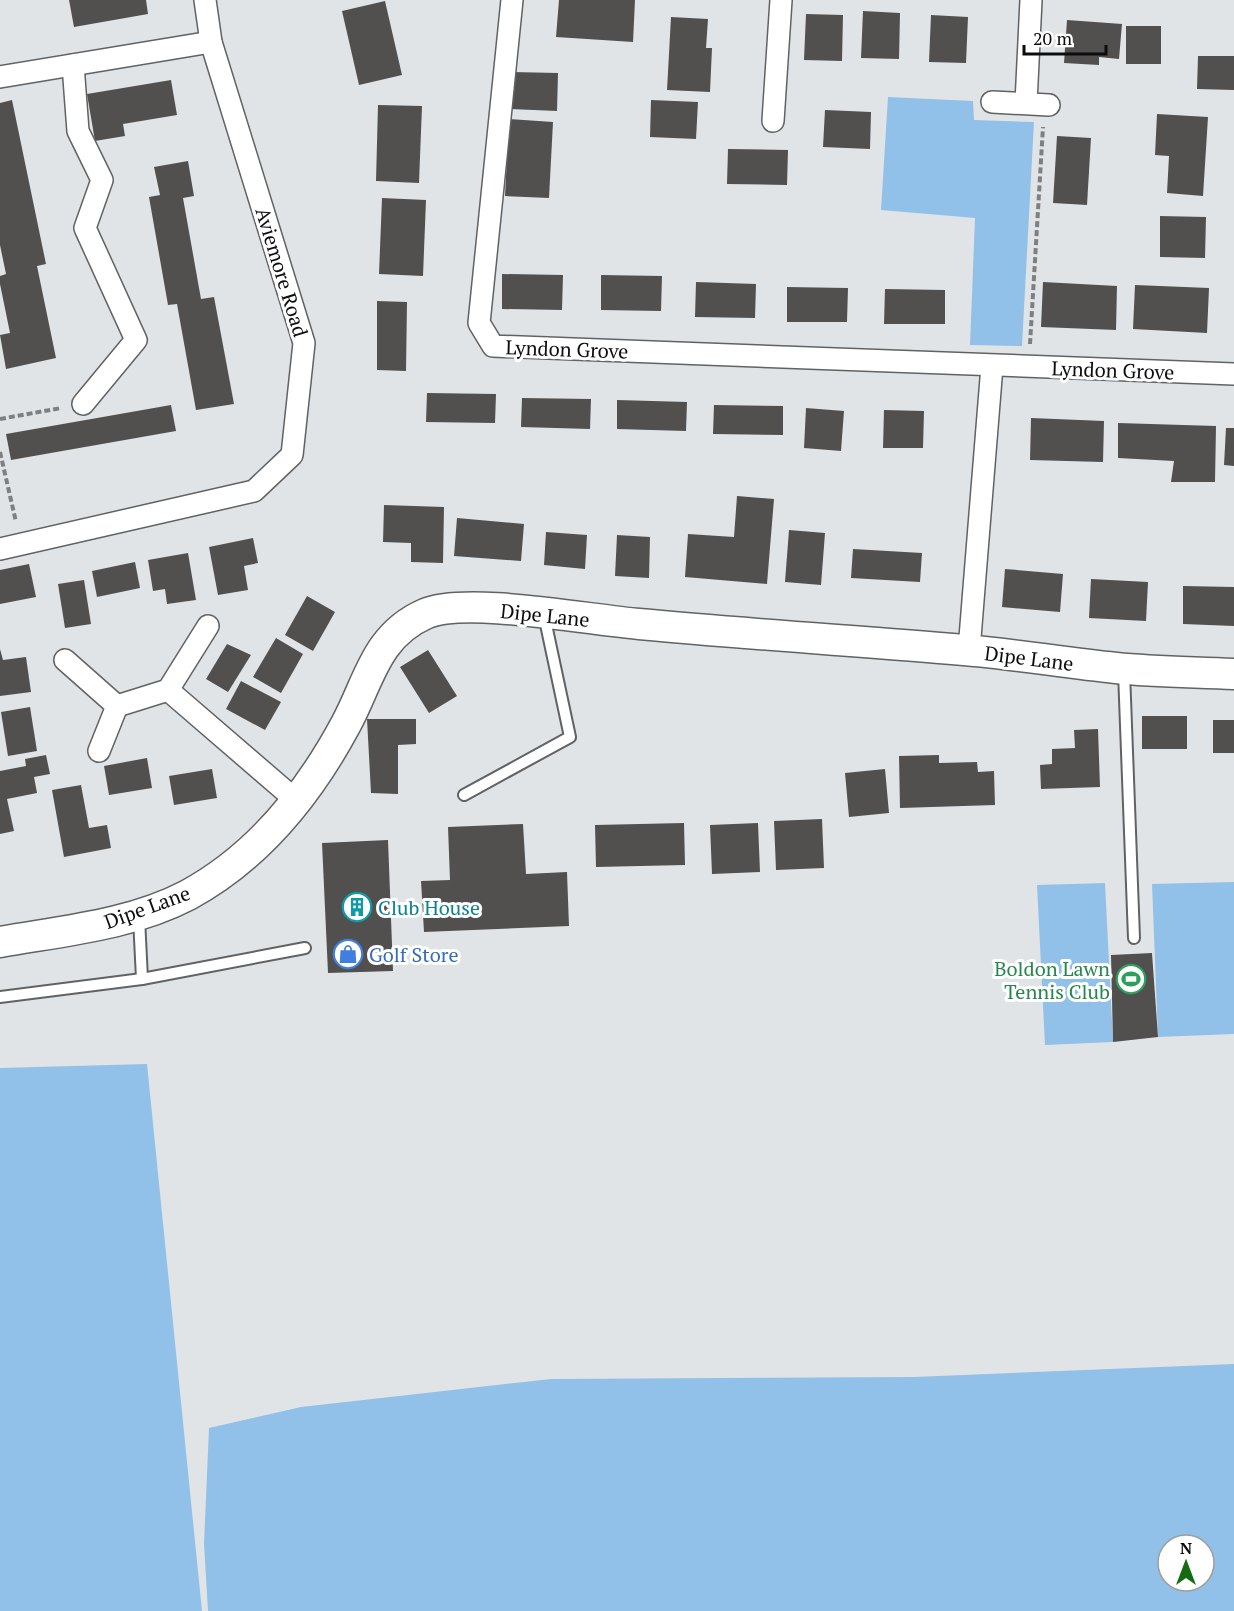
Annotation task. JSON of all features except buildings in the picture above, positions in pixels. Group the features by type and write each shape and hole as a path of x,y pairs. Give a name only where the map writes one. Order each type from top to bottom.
{"street":[{"name":"Aviemore Road","path":"0,549 254,491 292,455 304,343 211,42 205,0"},
{"name":"Lyndon Grove","path":"512,0 478,323 493,346 1234,374"},
{"path":"773,121 781,0"},
{"path":"992,102 1040,105 1031,0"},
{"path":"0,77 211,42"},
{"path":"73,65 78,131 102,180 86,228 136,339 83,404"},
{"path":"969,650 992,366"},
{"name":"Dipe Lane","path":"0,942 98,926 139,914 187,896 219,874 263,839 298,802 347,723 372,662 394,636 425,614 463,606 969,650 1124,669 1234,674"},
{"path":"117,706 168,690 208,626"},
{"path":"64,660 117,706"},
{"path":"168,690 298,802"},
{"path":"99,751 117,706"}],"lane":[{"path":"465,795 570,737 544,614"},
{"path":"1124,669 1134,938"},
{"path":"139,914 142,979"},
{"path":"0,997 142,979 305,948"}],"path":[{"path":"1029,368 1040,105"},
{"path":"0,419 83,404"},
{"path":"0,452 21,544"}],"shaded area":[{"path":"888,97 973,101 974,120 1034,122 1022,346 970,345 975,218 881,210"},
{"path":"1234,882 1234,1034 1158,1037 1152,884"},
{"path":"1105,883 1113,1042 1045,1045 1037,885"},
{"path":"147,1064 202,1611 0,1611 0,1068"},
{"path":"1234,1364 1234,1611 208,1611 204,1544 209,1428 301,1407 551,1379 914,1377"}],"place":[{"name":"Club House","path":"357,907"},
{"name":"Golf Store","path":"348,954"},
{"name":"Boldon Lawn Tennis Club","path":"1131,979"}]}
